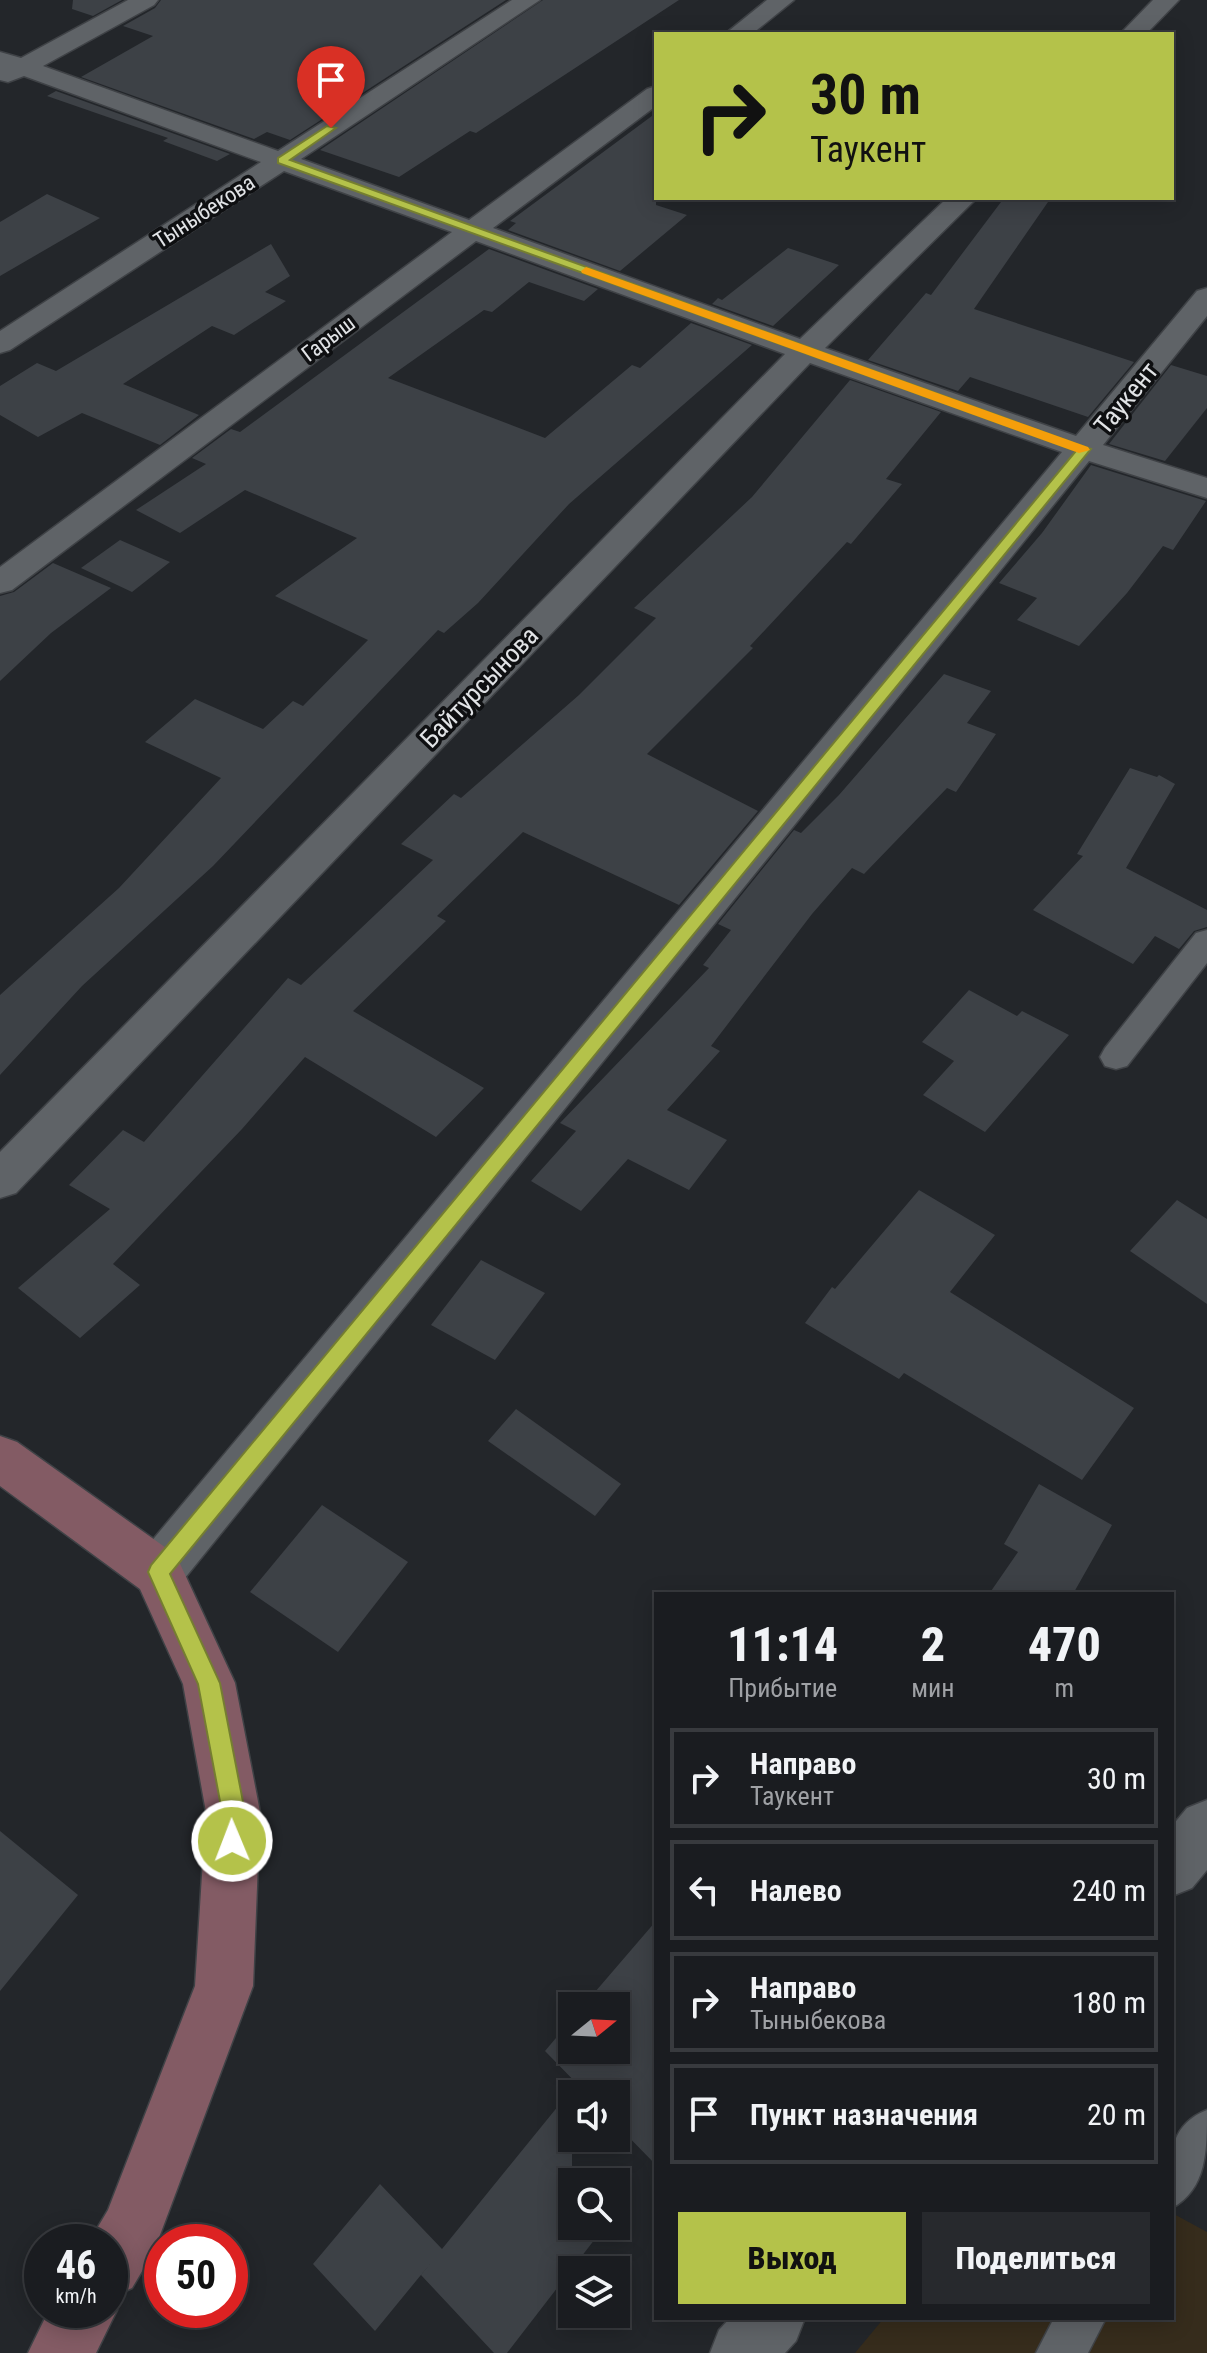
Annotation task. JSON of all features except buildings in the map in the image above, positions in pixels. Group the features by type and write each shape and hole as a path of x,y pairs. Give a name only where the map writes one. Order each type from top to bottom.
{"main road":[{"path":"0,1458 158,1572 209,1683 233,1812 224,1986 128,2236"},
{"path":"60,2353 75,2328"}],"street":[{"path":"8,68 146,0"},
{"name":"Тыныбекова","path":"0,344 528,0"},
{"path":"740,32 782,0"},
{"path":"1134,32 1167,0"},
{"path":"8,68 282,160 1084,449 1207,488"},
{"name":"Гарыш","path":"0,583 654,95"},
{"name":"Байтурсынова","path":"0,1180 805,351 961,200"},
{"name":"Таукент","path":"158,1572 1207,297"},
{"path":"1174,1866 1207,1828"},
{"path":"742,2353 771,2320"}],"lane":[{"path":"1116,1057 1207,941"},
{"path":"1174,2181 1207,2133"},
{"path":"1061,2353 1080,2320"}],"shaded area":[{"path":"1174,2214 1207,2232 1207,2353 855,2353 882,2320 1174,2320"}],"slow traffic":[{"path":"586,271 1084,450"}],"route":[{"path":"232,1841 233,1812 209,1683 158,1572 1084,449 282,160 331,128"}]}
